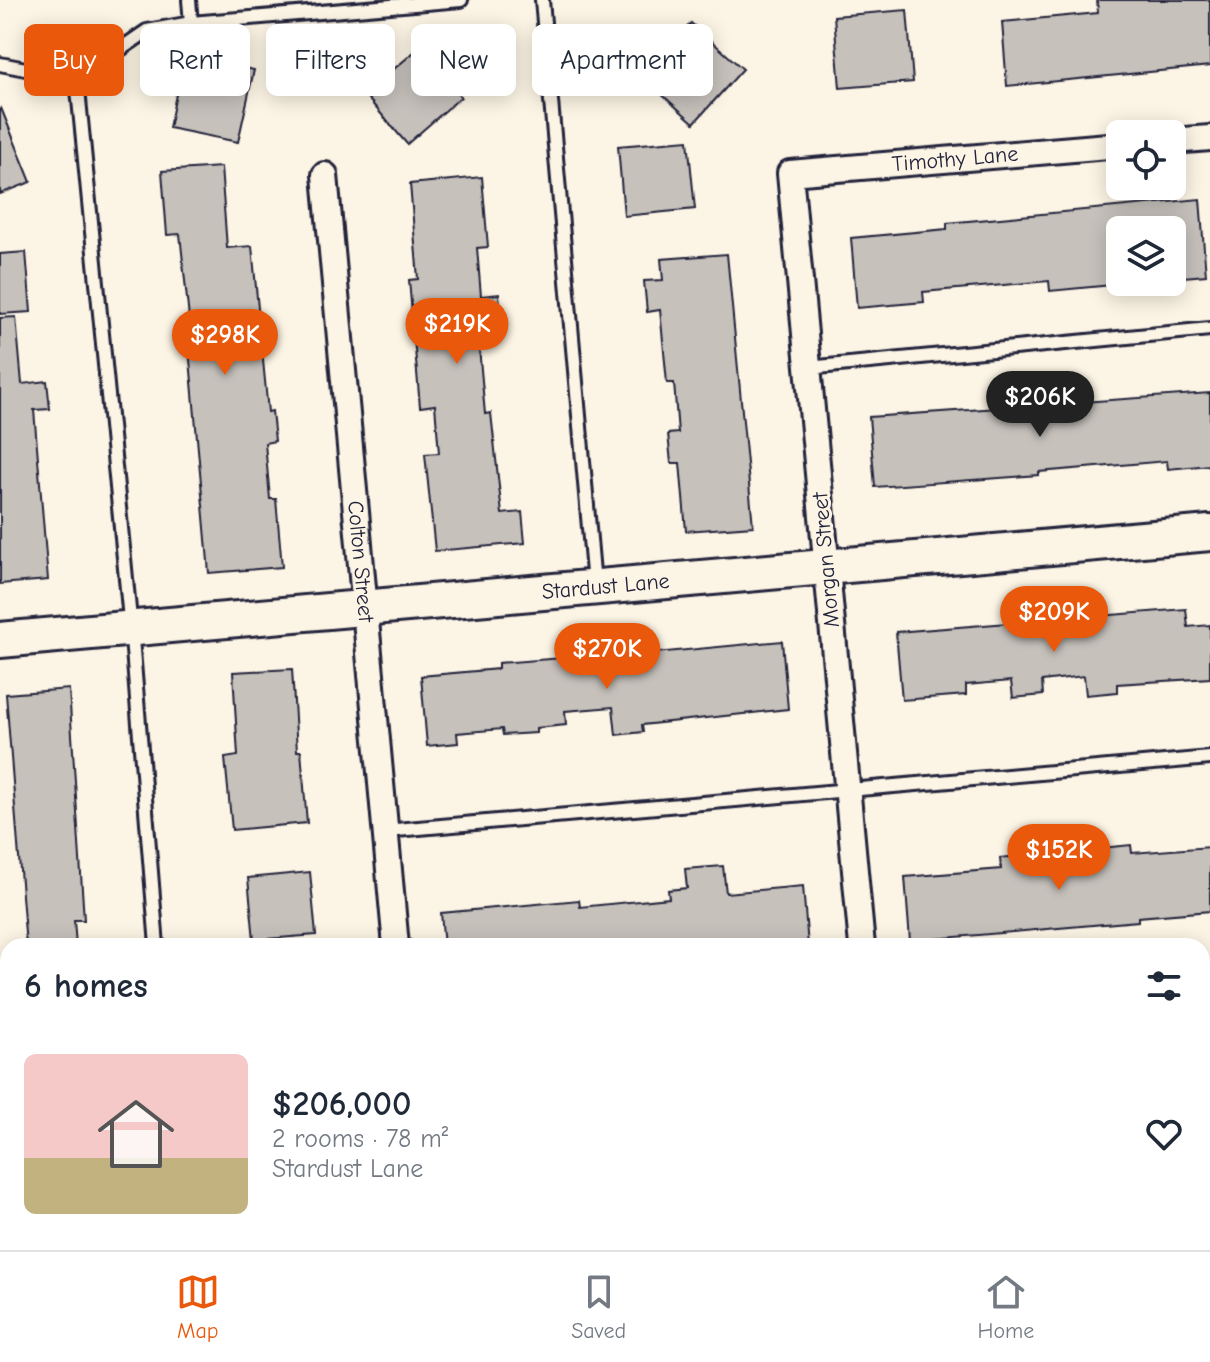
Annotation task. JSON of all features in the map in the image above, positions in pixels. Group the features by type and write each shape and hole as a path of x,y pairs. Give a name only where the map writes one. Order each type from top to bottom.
{"street":[{"path":"1186,140 1210,138"},
{"name":"Timothy Lane","path":"790,173 1106,146"},
{"name":"Morgan Street","path":"790,173 861,938"},
{"name":"Colton Street","path":"325,175 395,938"},
{"name":"Stardust Lane","path":"0,640 1210,533"}],"lane":[{"path":"189,0 191,23"},
{"path":"124,47 147,31 191,23 461,0"},
{"path":"542,0 595,587"},
{"path":"0,64 24,69"},
{"path":"79,96 131,628 156,938"},
{"path":"808,368 1210,329"},
{"path":"385,831 1210,758"}],"building":[{"path":"1097,0 1210,0 1210,66 1007,86 1002,22 1098,13"},
{"path":"907,10 913,82 840,88 834,16"},
{"path":"713,42 743,69 694,123 663,96 713,96"},
{"path":"411,55 411,96 461,97 407,144 366,96 395,96 395,68"},
{"path":"176,96 248,96 238,142 169,128"},
{"path":"0,109 31,182 0,194"},
{"path":"688,140 695,209 624,216 618,146"},
{"path":"221,167 227,248 252,246 268,412 272,411 275,441 265,443 270,499 276,499 282,567 209,573 180,234 167,235 162,171"},
{"path":"482,177 488,247 477,248 481,296 499,294 502,322 477,325 485,414 491,413 502,514 522,512 525,543 435,551 425,454 439,453 435,405 420,407 409,280 418,279 410,184"},
{"path":"1200,199 1206,275 1186,277 1186,216 1106,216 1106,286 1050,291 1049,281 923,292 924,302 857,308 851,238 947,229 947,223"},
{"path":"26,252 31,312 0,314 0,254"},
{"path":"727,254 753,526 686,531 680,463 671,463 668,434 678,433 674,383 667,383 660,310 647,312 644,281 663,280 661,259"},
{"path":"16,317 22,384 47,381 50,409 34,410 48,580 0,584 0,318"},
{"path":"1210,393 1210,465 1168,469 1167,461 1039,472 1039,475 875,487 869,417"},
{"path":"1186,609 1188,627 1210,625 1210,678 1117,684 1117,692 1086,695 1084,676 1042,681 1043,695 1013,698 1011,681 966,685 966,695 902,700 896,632"},
{"path":"782,641 788,709 642,725 643,732 616,735 613,707 565,711 566,725 536,728 536,733 503,735 502,729 457,733 458,743 427,746 421,676 498,669 498,663 562,658 562,662"},
{"path":"292,669 297,751 301,751 307,823 232,830 225,758 238,756 233,672"},
{"path":"69,689 84,920 74,920 75,938 25,938 6,694"},
{"path":"1131,845 1132,853 1210,847 1210,911 1138,917 1138,921 944,938 910,938 905,877 1001,869 1000,858"},
{"path":"723,866 726,893 803,886 807,938 443,938 441,913 579,900 580,907 669,898 668,890 687,888 685,869"},
{"path":"310,872 316,935 254,938 248,878"}]}
